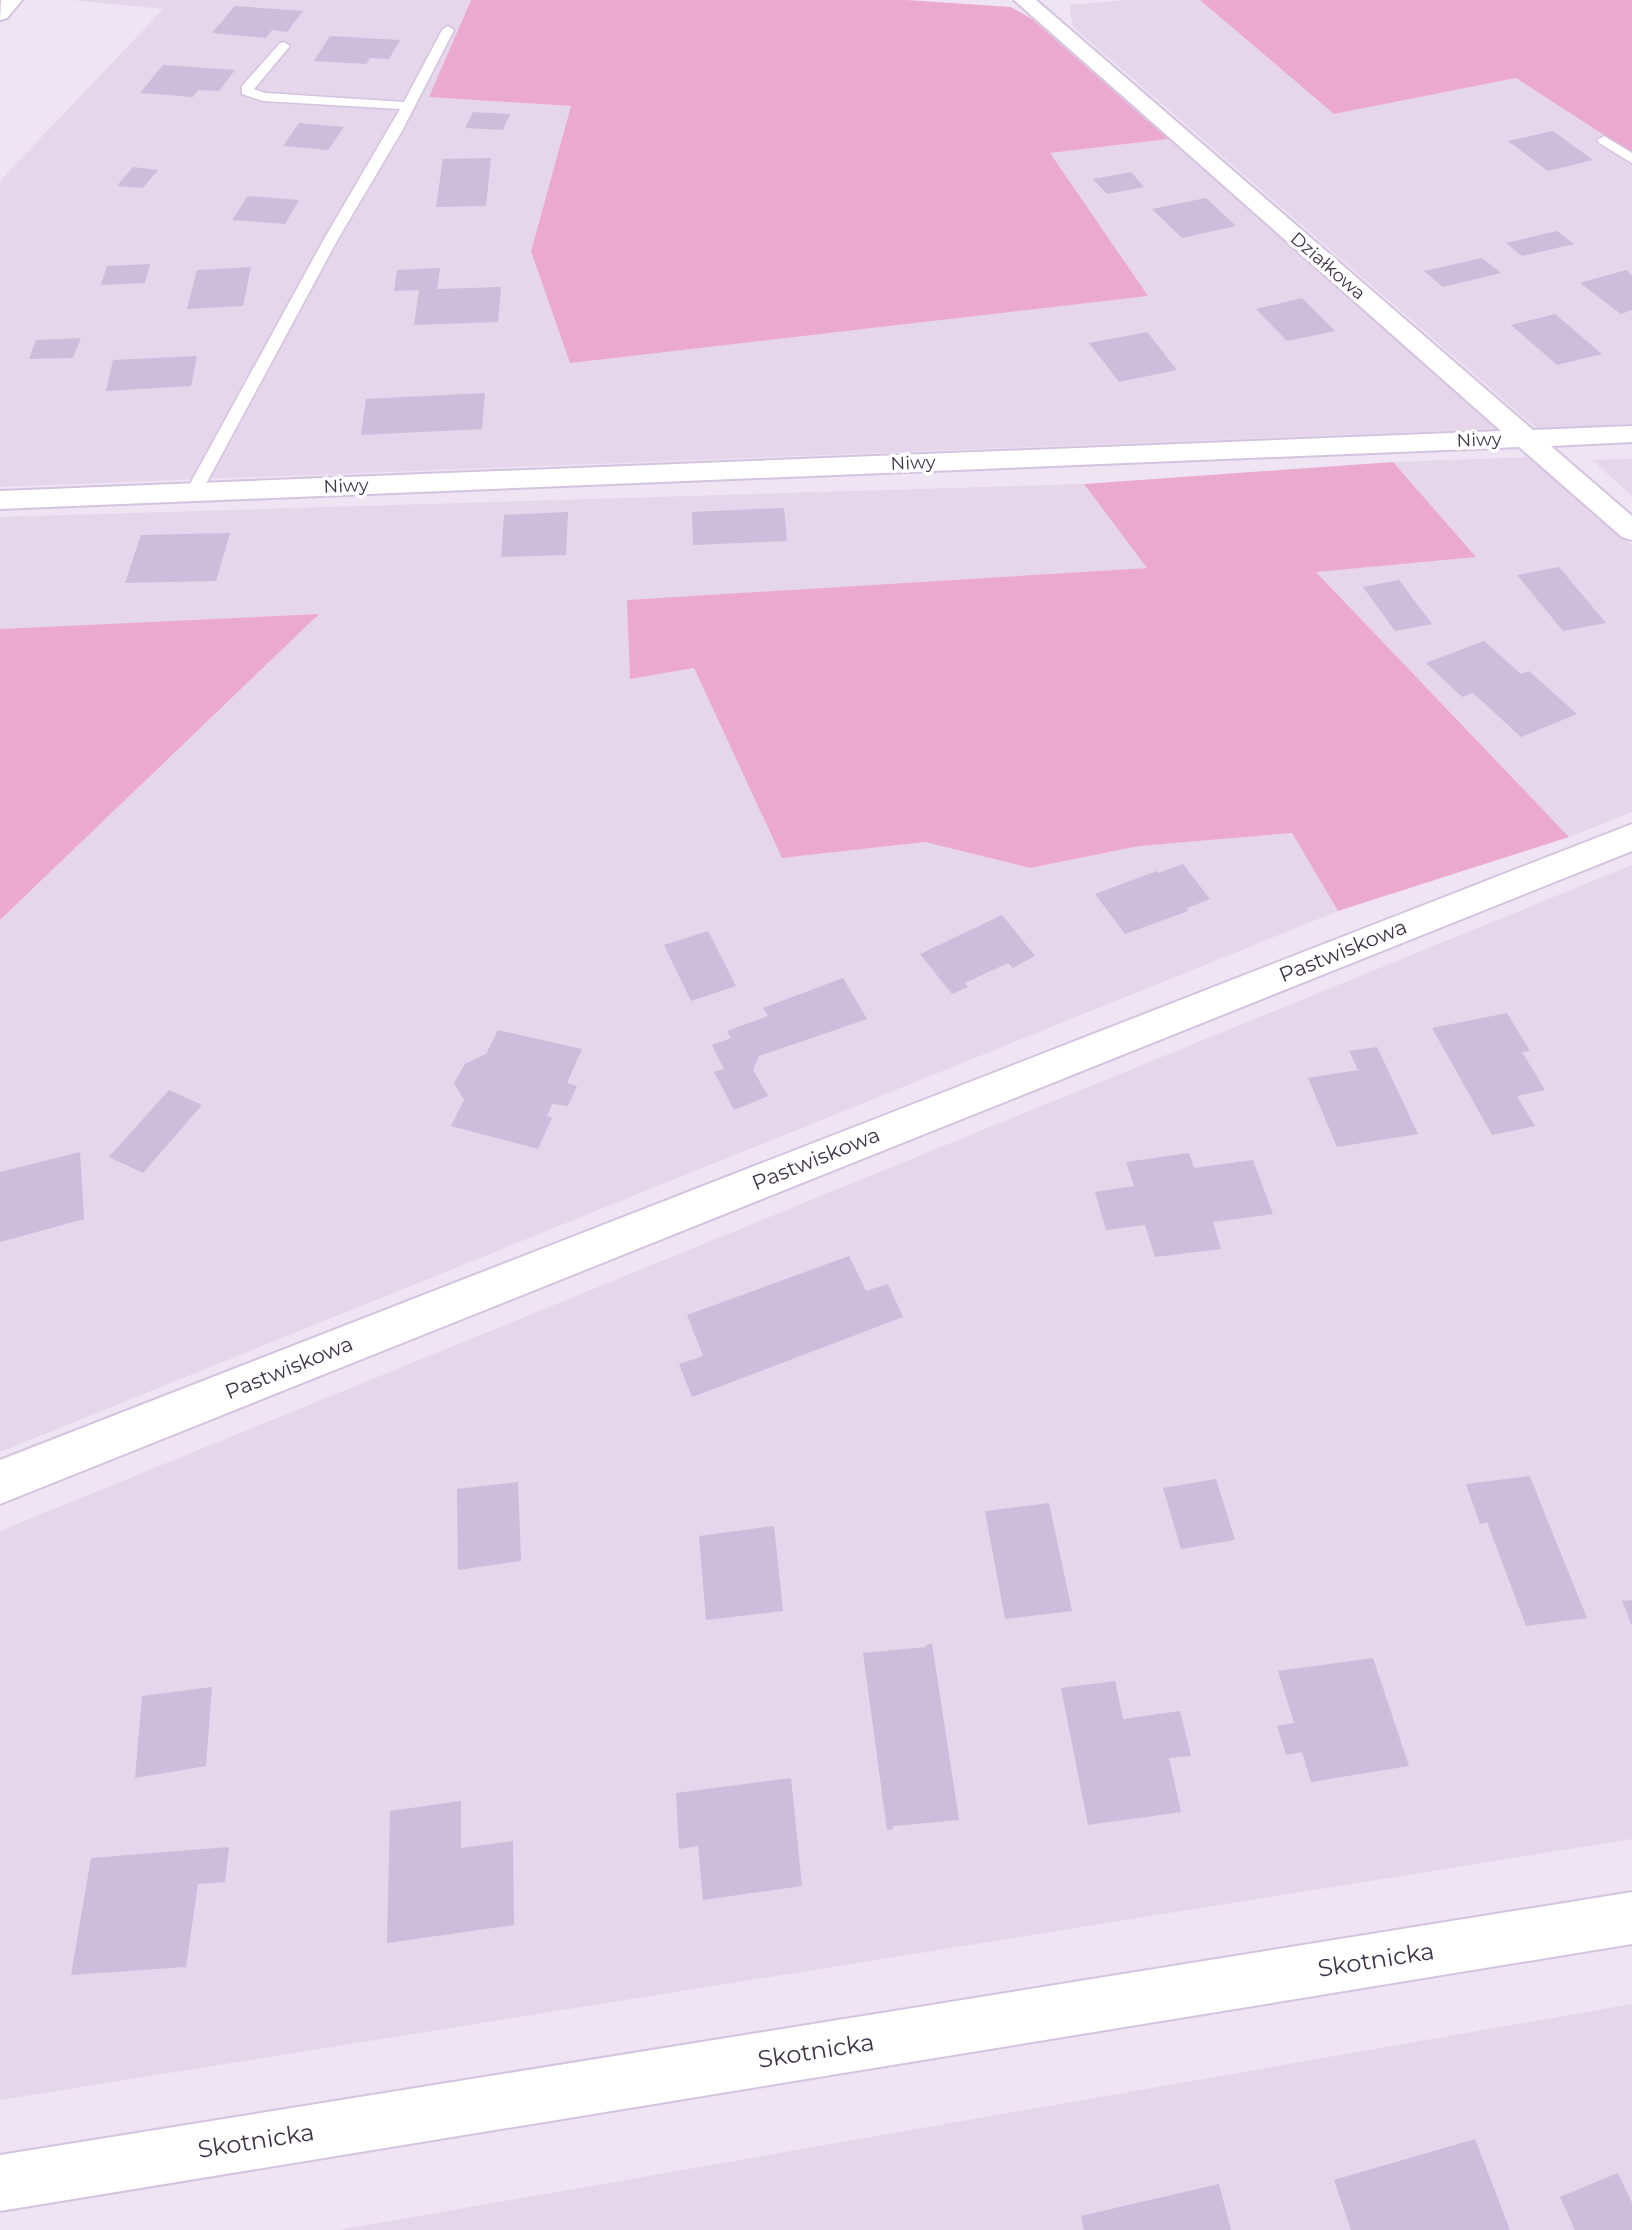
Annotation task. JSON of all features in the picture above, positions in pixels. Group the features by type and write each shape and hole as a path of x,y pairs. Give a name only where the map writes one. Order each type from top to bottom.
{"street":[{"path":"0,14 12,0"},
{"name":"Działkowa","path":"1024,0 1632,531"},
{"name":"Niwy","path":"0,500 1632,435"},
{"name":"Pastwiskowa","path":"0,1482 1632,836"},
{"name":"Skotnicka","path":"0,2183 1632,1918"}],"lane":[{"path":"193,493 331,239 408,106 447,30"},
{"path":"284,46 248,86 247,92 263,97 408,106"},
{"path":"1604,140 1632,159"}],"shaded area":[{"path":"72,0 471,0 430,97 571,106 531,251 1147,297 1050,153 1168,139 1499,429 0,487 0,181 163,9"},
{"path":"471,0 906,0 1011,7 1032,19 1168,139 1050,153 1148,296 570,363 531,251 571,106 429,97"},
{"path":"1127,0 1200,0 1334,114 1516,78 1632,153 1632,424 1536,428 1073,27 1069,5"},
{"path":"1200,0 1632,0 1632,153 1516,78 1334,114"},
{"path":"1533,457 1632,545 1632,812 1569,837 1315,571 1475,557 1393,462"},
{"path":"1632,459 1632,496 1592,460"},
{"path":"1393,462 1476,557 1316,572 1569,837 1338,911 1292,833 1139,846 1030,868 925,842 782,858 694,668 630,679 627,600 1147,568 1084,484"},
{"path":"1084,484 1148,568 628,600 630,679 694,668 782,858 925,842 1030,868 1139,846 1292,833 1338,911 0,1452 0,920 318,614 0,629 0,517"},
{"path":"319,614 0,920 0,629"},
{"path":"1632,865 1632,1839 0,2100 0,1531"},
{"path":"1632,2004 1632,2230 339,2230"}],"building":[{"path":"235,6 303,11 287,32 272,30 266,38 212,33"},
{"path":"330,36 400,40 389,59 370,58 366,64 314,61"},
{"path":"163,65 235,70 219,91 198,90 193,97 140,93"},
{"path":"473,112 510,114 503,130 465,128"},
{"path":"299,123 344,127 328,150 283,146"},
{"path":"1553,131 1593,160 1548,171 1508,141"},
{"path":"491,158 486,206 436,207 443,159"},
{"path":"133,167 158,170 143,188 117,186"},
{"path":"1131,172 1144,187 1107,194 1093,179"},
{"path":"248,196 299,200 285,224 232,220"},
{"path":"1206,198 1236,226 1182,238 1152,209"},
{"path":"1557,231 1574,244 1522,256 1506,243"},
{"path":"1482,258 1501,273 1443,287 1424,271"},
{"path":"150,264 145,283 101,285 107,266"},
{"path":"251,267 243,306 187,309 197,270"},
{"path":"440,268 437,289 501,287 498,322 414,325 419,290 394,291 397,270"},
{"path":"1626,270 1632,275 1632,310 1621,314 1580,283"},
{"path":"1302,298 1335,331 1287,341 1256,309"},
{"path":"1555,314 1602,354 1557,365 1511,325"},
{"path":"1147,332 1177,370 1119,382 1089,343"},
{"path":"81,338 73,358 29,359 36,340"},
{"path":"197,356 191,386 106,391 113,360"},
{"path":"485,393 482,429 361,435 366,399"},
{"path":"784,508 787,541 693,545 692,512"},
{"path":"568,512 566,555 501,557 504,515"},
{"path":"230,533 216,581 125,583 141,535"},
{"path":"1559,567 1606,623 1563,631 1517,575"},
{"path":"1399,580 1432,624 1395,631 1363,587"},
{"path":"1484,641 1521,674 1529,671 1577,714 1521,737 1473,693 1462,697 1426,663"},
{"path":"1183,864 1210,899 1187,908 1188,911 1125,934 1095,894 1157,871 1159,873"},
{"path":"1002,915 1035,956 1013,968 1008,963 965,983 968,987 952,994 920,954"},
{"path":"708,931 736,986 691,1001 664,945"},
{"path":"843,978 867,1019 759,1056 753,1070 768,1096 734,1110 714,1072 724,1069 712,1045 731,1038 727,1031 768,1016 763,1008"},
{"path":"1507,1013 1530,1051 1522,1052 1545,1090 1517,1096 1535,1126 1492,1135 1432,1028"},
{"path":"498,1030 582,1049 567,1083 577,1086 568,1106 552,1104 547,1116 552,1118 538,1149 451,1126 464,1100 454,1083 465,1064 486,1054"},
{"path":"1377,1047 1418,1134 1337,1147 1308,1078 1358,1070 1349,1051"},
{"path":"169,1090 202,1105 143,1173 109,1157"},
{"path":"80,1152 84,1219 0,1242 0,1172"},
{"path":"1189,1153 1194,1168 1253,1160 1273,1214 1213,1222 1221,1249 1155,1257 1145,1225 1106,1230 1095,1192 1134,1186 1126,1162"},
{"path":"849,1256 866,1291 888,1284 903,1317 692,1397 679,1364 703,1356 687,1315"},
{"path":"1530,1476 1587,1618 1526,1626 1487,1522 1480,1524 1466,1484"},
{"path":"1216,1479 1235,1540 1181,1549 1163,1488"},
{"path":"518,1482 521,1561 458,1570 457,1489"},
{"path":"1049,1503 1072,1611 1005,1619 985,1511"},
{"path":"774,1526 783,1611 706,1620 699,1536"},
{"path":"1632,1600 1632,1626 1622,1601"},
{"path":"932,1644 959,1820 893,1826 893,1829 887,1830 863,1653 926,1647"},
{"path":"1373,1658 1409,1766 1311,1782 1302,1752 1286,1755 1277,1726 1294,1723 1278,1671"},
{"path":"1115,1681 1123,1719 1180,1711 1191,1756 1169,1758 1181,1812 1088,1825 1061,1688"},
{"path":"212,1687 206,1766 135,1778 142,1696"},
{"path":"791,1778 802,1886 703,1900 698,1846 679,1849 676,1793"},
{"path":"461,1801 461,1848 513,1841 514,1925 387,1943 390,1811"},
{"path":"229,1847 225,1882 198,1884 186,1967 71,1975 91,1858"},
{"path":"1475,2139 1510,2230 1351,2230 1334,2180"},
{"path":"1618,2173 1632,2203 1632,2230 1575,2230 1560,2197"},
{"path":"1219,2184 1231,2230 1084,2230 1081,2216"}]}
